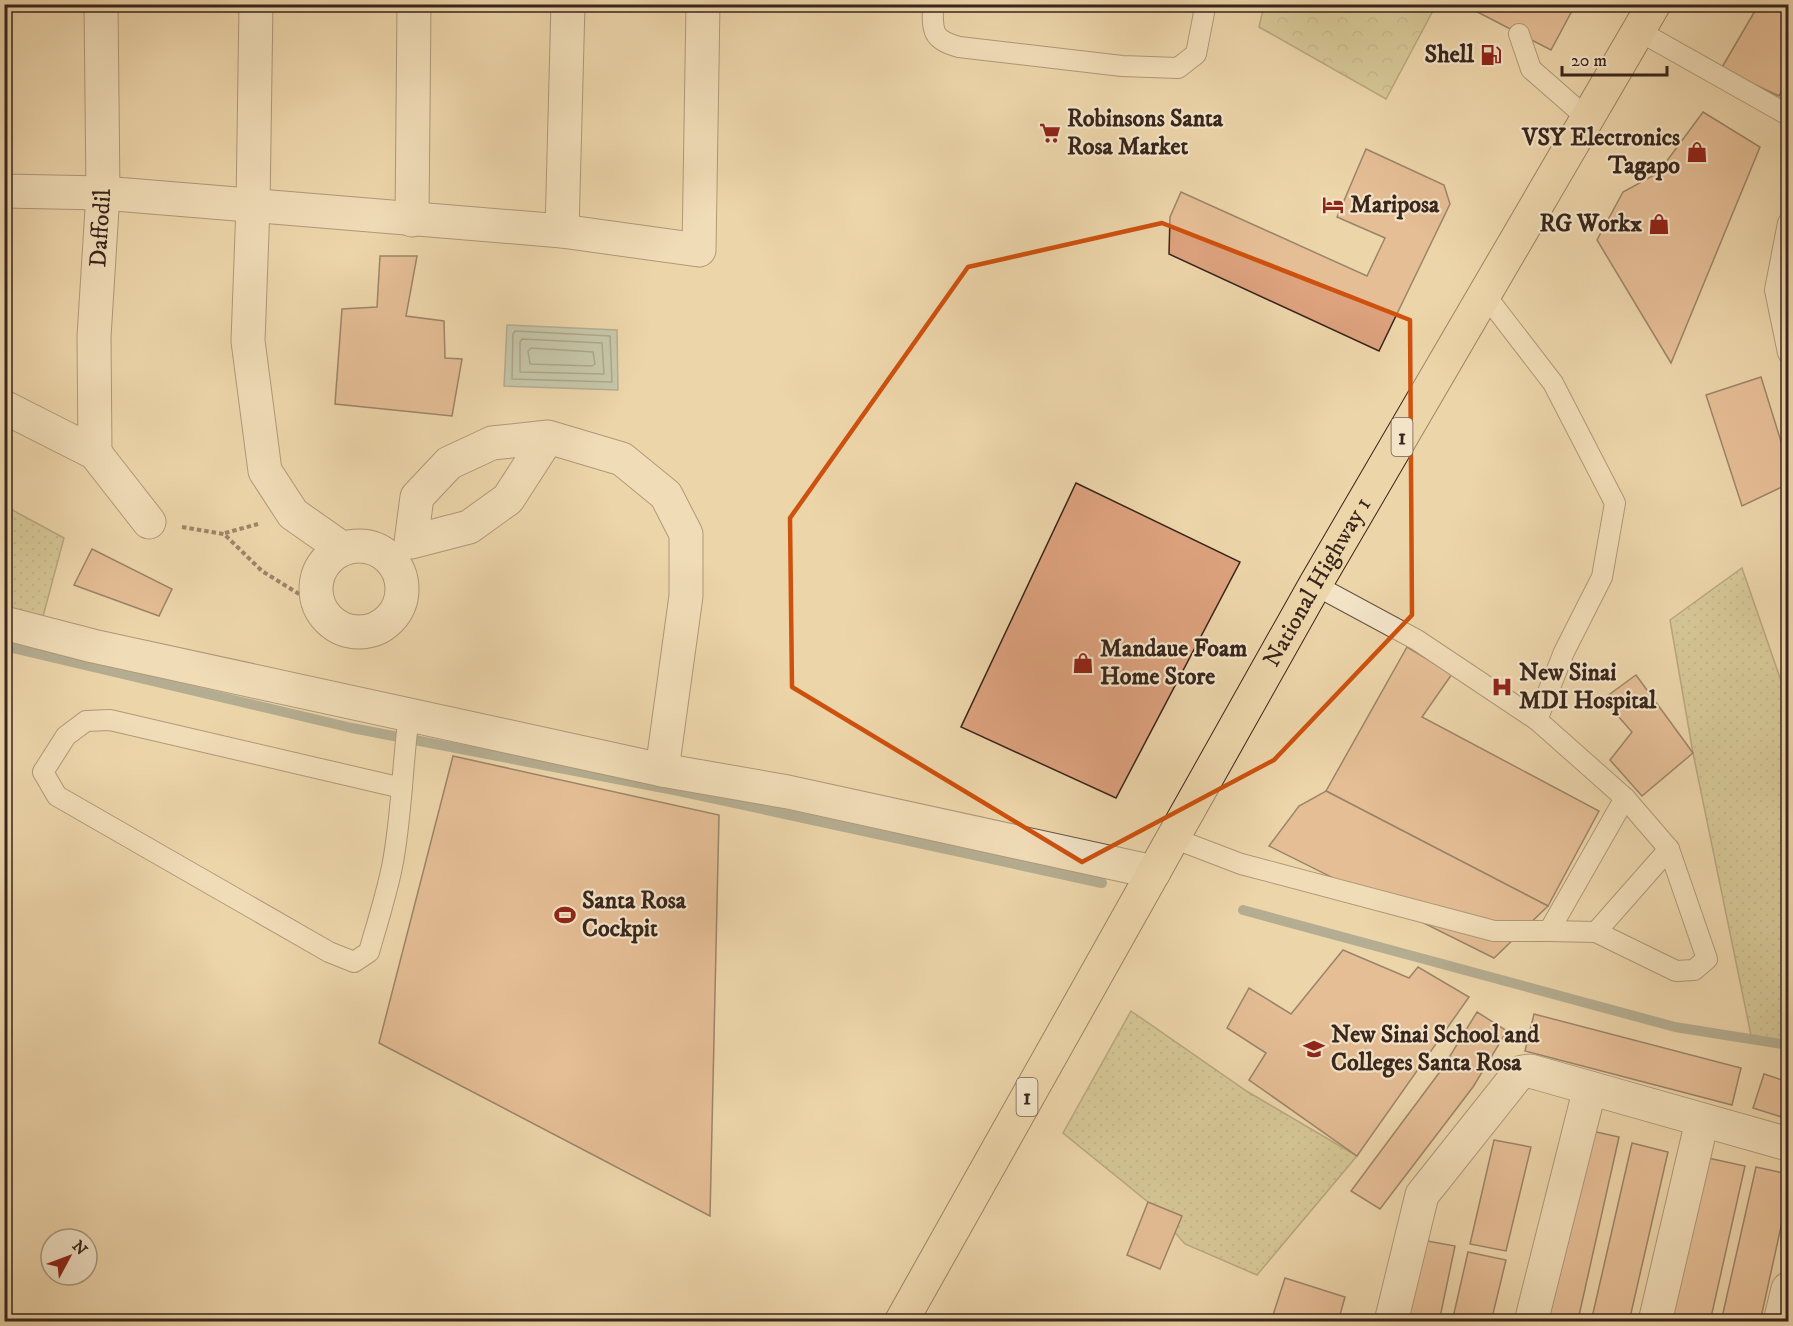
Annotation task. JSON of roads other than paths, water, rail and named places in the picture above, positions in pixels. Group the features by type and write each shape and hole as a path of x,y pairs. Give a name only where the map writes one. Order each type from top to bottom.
{"highway":[{"name":"National Highway 1","path":"901,1322 1315,585 1486,296 1650,11"}],"street":[{"name":"Daffodil","path":"95,453 94,337 103,193 101,4"},
{"path":"256,4 254,206 248,342 265,471 293,514 343,549"},
{"path":"412,220 414,4"},
{"path":"562,231 568,4"},
{"path":"4,191 103,193 562,231 699,250 703,4"},
{"path":"4,407 95,453 149,522"},
{"path":"548,437 508,499 469,526 402,552 383,553 371,547 356,546 343,549 331,556 322,567 316,594 320,607 340,627 353,631 367,631 381,626 392,617 399,604 402,590 400,576 402,552 417,497 448,463 492,443 548,437 622,459 666,495 686,534 686,596 662,770"},
{"path":"4,623 407,732 662,770 788,792 1154,872"},
{"path":"1391,1322 1422,1195 1522,1072 1530,1071 1788,1144"},
{"path":"1532,1322 1590,1088"},
{"path":"1655,1322 1702,1121"},
{"path":"1780,1322 1788,1289"}],"lane":[{"path":"933,4 934,32 941,43 1122,66 1178,68 1196,54 1204,13 1201,4"},
{"path":"1650,11 1788,115"},
{"path":"1519,34 1530,69 1588,119"},
{"path":"1788,223 1775,290 1788,353"},
{"path":"1486,296 1553,383 1615,503 1602,577 1564,652 1537,720"},
{"path":"1173,838 1241,864 1494,931 1596,932 1676,971 1694,970 1707,959 1669,849 1625,798 1537,720 1417,640 1315,585"},
{"path":"402,788 110,720 86,721 66,736 43,772 57,796 328,952 354,962 369,952 392,866 402,788 407,732"},
{"path":"1550,932 1625,798"},
{"path":"1596,932 1669,849"}],"water":[{"path":"507,325 617,330 618,390 504,386"}],"waterway":[{"path":"4,646 352,728 679,791 1102,883"},
{"path":"1243,910 1675,1027 1788,1045"}],"place":[{"name":"Shell","path":"1491,55"},
{"name":"Robinsons Santa Rosa Market","path":"1050,133"},
{"name":"VSY Electronics Tagapo","path":"1697,152"},
{"name":"Mariposa","path":"1333,205"},
{"name":"RG Workx","path":"1659,224"},
{"name":"Mandaue Foam Home Store","path":"1083,663"},
{"name":"New Sinai MDI Hospital","path":"1502,687"},
{"name":"Santa Rosa Cockpit","path":"565,915"},
{"name":"New Sinai School and Colleges Santa Rosa","path":"1314,1049"}]}
